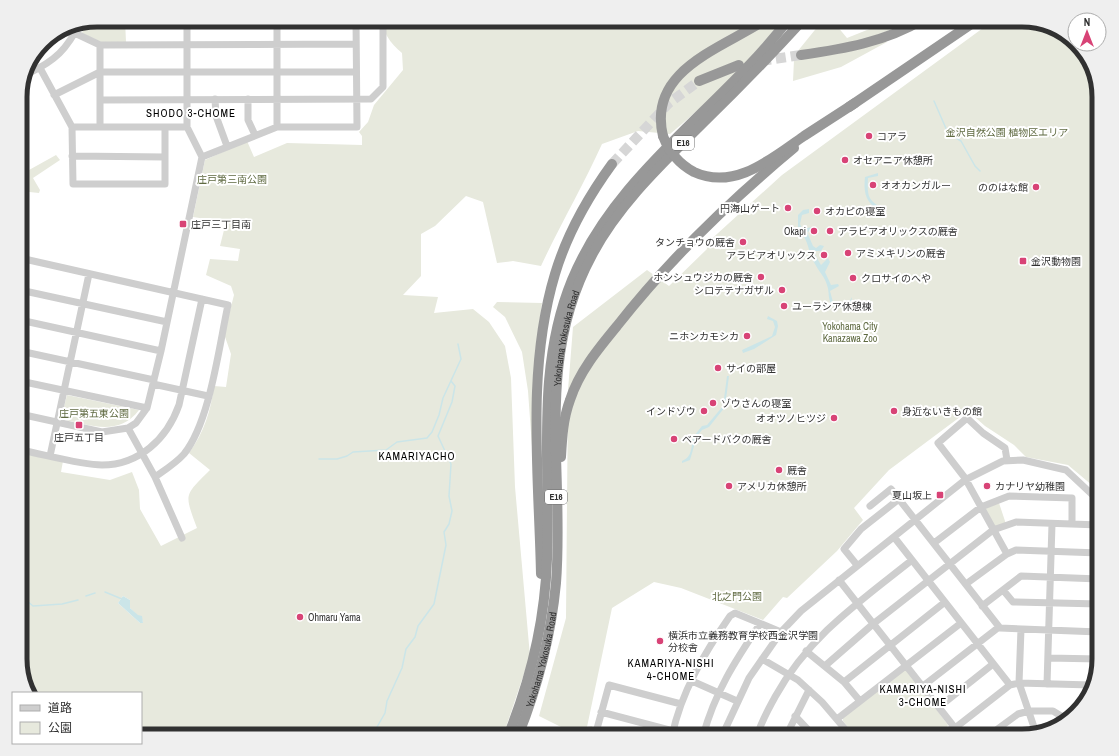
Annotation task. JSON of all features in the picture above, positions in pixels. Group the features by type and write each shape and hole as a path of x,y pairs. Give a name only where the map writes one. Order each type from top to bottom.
{"highway":[{"name":"E16","path":"753,27 696,61 677,76 668,88 663,100 660,124 663,136 675,157 690,169 701,175 730,177 756,168 967,27"},
{"name":"Yokohama Yokosuka Road","path":"511,729 534,679 533,664 543,615 547,559 546,424 549,373 564,314 577,278 596,233 624,196 653,163 747,68 782,27"},
{"name":"Yokohama Yokosuka Road","path":"577,278 604,236 630,200 666,160 796,27"},
{"path":"801,55 864,44 899,32 909,27"},
{"path":"699,81 712,74 740,65"},
{"name":"E16","path":"551,622 560,572 562,444 570,400 591,360 643,294 716,218 794,148 855,103"},
{"name":"E16","path":"533,664 541,576 537,432 538,376 546,310 555,274 579,216 612,164"},
{"name":"Yokohama Yokosuka Road","path":"520,729 551,622 556,582 557,543 555,398 564,314"}],"street":[{"path":"27,416 102,432 128,428 136,423 147,408 154,382 202,157 187,127 187,27"},
{"path":"277,27 277,127"},
{"path":"202,157 277,127 357,127 356,27"},
{"path":"100,100 187,98 372,99 383,87 382,27"},
{"path":"31,72 56,57 68,46 78,29"},
{"path":"71,32 100,45 356,44"},
{"path":"100,45 100,127"},
{"path":"40,68 72,127 73,184 165,184 165,127"},
{"path":"54,95 100,72 356,72"},
{"path":"215,99 216,116 227,146"},
{"path":"248,99 248,120 255,135"},
{"path":"72,127 187,127"},
{"path":"72,156 165,156"},
{"path":"27,260 228,304 200,427 184,454 155,477"},
{"path":"50,456 89,274"},
{"path":"27,292 167,322"},
{"path":"27,451 101,465 125,461 151,447 166,431 174,419 202,299"},
{"path":"27,322 161,350"},
{"path":"27,353 208,396"},
{"path":"27,383 147,408"},
{"path":"1007,460 1005,448 983,433 967,418 938,443 966,480 1007,554"},
{"path":"128,428 155,477 182,538"},
{"path":"725,729 737,701 762,659 781,632 801,610 966,480 1007,460 1023,460 1040,466 1066,470 1092,494"},
{"path":"870,506 892,489 999,627"},
{"path":"934,543 981,507 1010,496 1072,498 1072,524"},
{"path":"857,565 844,549 861,529 899,499"},
{"path":"826,665 874,624 993,530 1016,522 1092,525"},
{"path":"1047,684 1052,524"},
{"path":"894,537 1010,685"},
{"path":"966,584 1007,554 1016,550 1092,553"},
{"path":"760,729 767,712 788,674 821,634 912,560"},
{"path":"982,606 1021,576 1092,579"},
{"path":"839,580 955,728"},
{"path":"1003,590 1012,602 1092,604"},
{"path":"844,682 945,602"},
{"path":"674,729 681,704 707,649 732,614 734,613 781,632"},
{"path":"837,719 961,622"},
{"path":"705,729 718,693 732,664 760,624"},
{"path":"923,686 999,627 1092,632"},
{"path":"1021,629 1019,683 1034,728"},
{"path":"806,651 826,665 844,682 860,701"},
{"path":"1048,658 1092,660"},
{"path":"762,659 788,674 809,690 845,729"},
{"path":"939,707 993,664"},
{"path":"692,682 737,701"},
{"path":"952,729 1010,685 1019,683 1087,685"},
{"path":"597,729 609,685 681,704"},
{"path":"789,729 809,690"},
{"path":"998,729 1018,714 1029,710 1054,711 1062,716"},
{"path":"602,712 656,729"},
{"path":"795,716 807,729"}],"green space":[{"path":"125,27 126,42 103,43 82,33 84,28"},
{"name":"庄戸第三南公園","path":"383,27 776,27 729,80 670,134 638,131 602,144 541,266 513,261 497,263 483,202 466,196 435,226 421,234 421,276 403,295 438,297 434,313 473,309 489,322 505,346 511,378 515,487 530,656 505,729 142,729 142,692 35,692 29,677 27,663 27,453 63,461 61,472 110,480 132,472 139,490 140,509 161,546 197,528 190,508 189,496 195,485 210,470 189,453 199,437 206,421 214,386 226,387 231,354 224,334 234,295 231,286 206,275 210,259 238,261 240,249 220,246 226,222 193,217 205,160 247,141 254,157 287,143 362,145 362,136 359,132 368,122 374,105 403,70 402,53 387,36","holes":["123,596 130,600 130,608 138,616 141,616 143,623 140,623 118,603"]},
{"path":"817,27 838,27 847,38 874,27 898,27 855,43 797,52"},
{"path":"984,27 1022,27 1040,29 1053,34 1067,43 1067,52 1076,52 1085,66 1091,84 1092,485 1068,465 1026,457 1014,445 985,426 968,411 889,470 854,508 863,520 837,551 787,598 783,597 763,620 681,588 654,582 612,608 587,727 592,726 591,729 565,729 539,716 566,618 568,390 573,327 647,270 669,286 707,249 706,244 782,175"},
{"path":"885,40 887,42 841,67 793,81 794,60 834,54"},
{"path":"56,155 60,160 33,178 40,190 39,193 27,192 27,171"},
{"path":"497,302 542,303 535,354 533,461 528,391 522,352 505,317 493,307"},
{"name":"庄戸第五東公園","path":"67,395 139,410 122,424 103,427 82,424 61,419"},
{"path":"999,503 1006,524 996,527 993,525 984,508"},
{"path":"903,670 907,670 948,725 947,727 941,729 849,729 843,721 843,717"}],"water":[{"path":"878,173 878,176 868,178 868,189 872,201 886,209 885,212 874,207 870,203 865,189 865,177"},
{"path":"809,209 809,213 802,215 800,224 802,229 812,227 813,230 807,232 813,246 816,248 820,245 824,246 821,251 815,251 814,253 821,265 828,258 830,262 825,272 831,285 838,284 839,286 830,291 833,302 837,305 849,302 852,297 851,304 842,308 832,306 826,282 812,259 805,238 798,229 798,215 803,210"},
{"path":"768,316 777,321 778,326 776,335 754,349 743,353 742,350 772,336 775,327 773,321 767,319"},
{"path":"727,376 729,376 725,407 709,427 702,430 697,436 690,460 682,463 682,461 689,455 693,439 682,442 682,440 694,436 702,426 707,425 723,406"},
{"path":"123,596 130,600 130,608 138,615 142,616 143,623 140,623 118,603"}],"waterway":[{"path":"934,101 948,133 961,141 975,166 980,171"},
{"path":"319,459 337,459 347,456 353,452 386,450 397,442 427,438 432,432 439,415 443,398 461,359 458,344"},
{"path":"374,729 385,713 387,701 402,668 406,649 415,637 418,626 434,604 446,545 444,532 449,524 452,511 449,496 451,464 438,436 452,402 455,386 451,381"},
{"path":"105,592 122,599"},
{"path":"86,596 95,593"},
{"path":"27,601 33,606 62,604 78,600"}],"tunnel":[{"path":"761,61 801,55"},
{"path":"612,164 669,103 699,81"}],"place":[{"name":"コアラ","path":"869,136"},
{"name":"オセアニア休憩所","path":"845,160"},
{"name":"オオカンガルー","path":"873,185"},
{"name":"ののはな館","path":"1036,187"},
{"name":"円海山ゲート","path":"788,208"},
{"name":"オカピの寝室","path":"817,211"},
{"name":"庄戸三丁目南","path":"183,224"},
{"name":"Okapi","path":"814,231"},
{"name":"アラビアオリックスの厩舎","path":"830,231"},
{"name":"タンチョウの厩舎","path":"743,242"},
{"name":"アミメキリンの厩舎","path":"848,253"},
{"name":"アラビアオリックス","path":"824,255"},
{"name":"金沢動物園","path":"1023,261"},
{"name":"ホンシュウジカの厩舎","path":"761,277"},
{"name":"クロサイのへや","path":"853,278"},
{"name":"シロテテナガザル","path":"782,290"},
{"name":"ユーラシア休憩棟","path":"784,306"},
{"name":"ニホンカモシカ","path":"747,336"},
{"name":"サイの部屋","path":"718,368"},
{"name":"ゾウさんの寝室","path":"713,403"},
{"name":"インドゾウ","path":"704,411"},
{"name":"身近ないきもの館","path":"894,411"},
{"name":"オオツノヒツジ","path":"834,418"},
{"name":"庄戸五丁目","path":"79,425"},
{"name":"ベアードバクの厩舎","path":"674,439"},
{"name":"厩舎","path":"779,470"},
{"name":"アメリカ休憩所","path":"729,486"},
{"name":"カナリヤ幼稚園","path":"987,486"},
{"name":"夏山坂上","path":"940,495"},
{"name":"Ohmaru Yama","path":"300,617"},
{"name":"横浜市立義務教育学校西金沢学園 分校舎","path":"660,641"}],"district":[{"name":"SHODO 3-CHOME","path":"191,113"},
{"name":"KAMARIYACHO","path":"417,456"},
{"name":"KAMARIYA-NISHI 4-CHOME","path":"671,669"},
{"name":"KAMARIYA-NISHI 3-CHOME","path":"923,695"}],"park label":[{"name":"金沢自然公園 植物区エリア","path":"1007,132"},
{"name":"Yokohama City Kanazawa Zoo","path":"850,332"},
{"name":"北之門公園","path":"737,596"}]}
